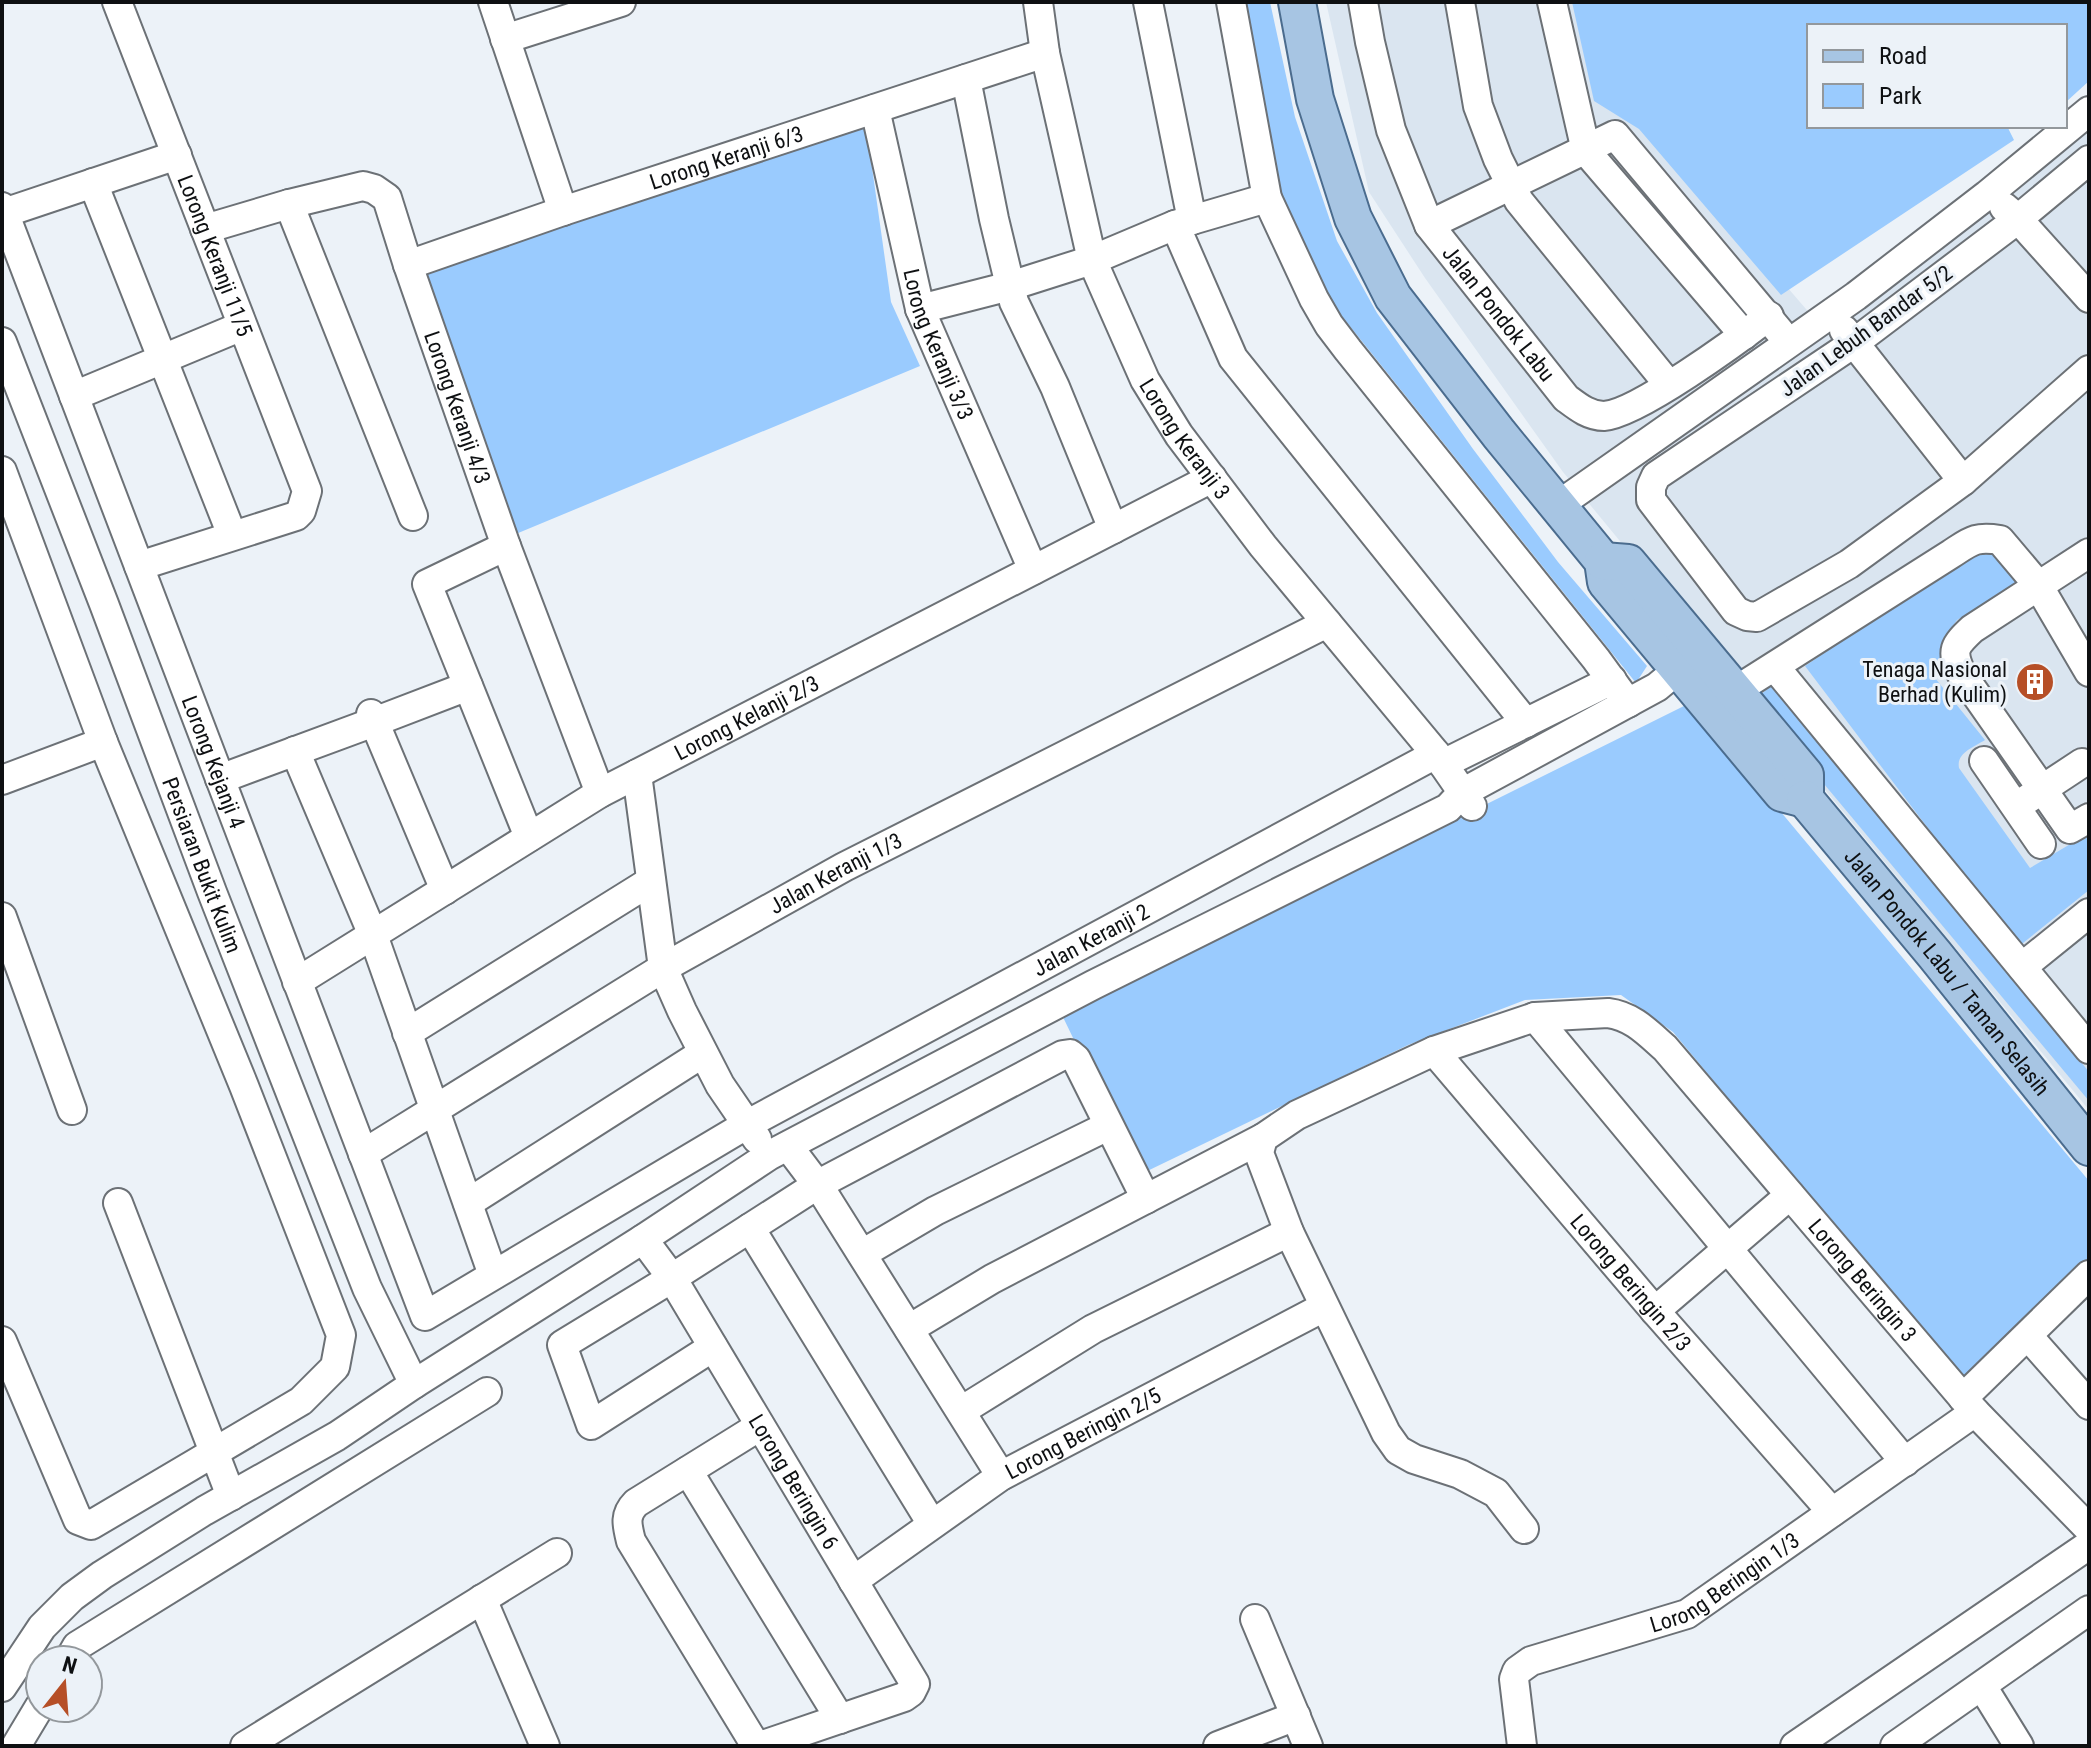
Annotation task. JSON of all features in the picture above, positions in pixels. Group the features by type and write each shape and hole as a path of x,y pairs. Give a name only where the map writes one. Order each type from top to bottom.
{"main road":[{"path":"1297,2 1315,99 1353,218 1393,297 1603,561 1628,563 1706,679"},
{"name":"Jalan Pondok Labu / Taman Selasih","path":"1706,679 1782,793 1805,799 2089,1147"}],"street":[{"path":"493,2 563,211"},
{"path":"505,39 621,2"},
{"name":"Lorong Keranji 3","path":"1038,2 1045,53 1092,260 1145,380 1179,435 1263,546 1439,759 1461,803"},
{"path":"1148,2 1184,223 1233,358 1526,723"},
{"path":"1231,2 1267,198 1314,299 1329,325 1620,691"},
{"name":"Jalan Pondok Labu","path":"1363,2 1391,130 1429,225 1566,398 1584,412 1601,416 1618,414 1669,385 1769,316"},
{"path":"1460,2 1478,106 1498,159 1519,201 1669,385"},
{"path":"1552,2 1586,151 1744,335"},
{"name":"Lorong Keranji 11/5","path":"119,3 307,491 301,511 296,516 232,535"},
{"name":"Lorong Keranji 6/3","path":"408,265 1045,53"},
{"path":"966,79 1014,302 1055,387 1113,529"},
{"name":"Lorong Keranji 3/3","path":"875,109 920,309 1033,570"},
{"path":"1557,506 1832,313 1987,195 2089,111"},
{"path":"1429,225 1615,135 1788,342"},
{"path":"3,210 177,155"},
{"name":"Jalan Lebuh Bandar 5/2","path":"1849,564 1768,612 1757,617 1747,616 1736,611 1651,500 1651,487 1656,476 1854,343 2018,219 2089,160"},
{"path":"93,183 232,535 143,578 104,604"},
{"name":"Lorong Keranji 4/3","path":"205,229 363,186 387,198 506,546 600,793"},
{"path":"1987,195 2018,219 2089,298"},
{"path":"920,309 1010,286 1092,260 1184,223 1267,198"},
{"path":"289,204 413,516"},
{"name":"Lorong Kejanji 4","path":"3,210 425,1316"},
{"path":"1832,313 1963,481"},
{"path":"74,396 242,326"},
{"name":"Persiaran Bukit Kulim","path":"2,342 367,1288 414,1384"},
{"path":"1876,602 1849,564 1963,481 2089,370"},
{"path":"2,471 103,742 244,1086 341,1335 335,1367 301,1401 91,1525 78,1520 2,1341"},
{"name":"Lorong Kelanji 2/3","path":"297,982 600,793 1212,478"},
{"path":"1461,803 1620,691 1775,667 1976,539 2000,540 2038,585 2089,672"},
{"path":"506,546 427,584 529,837"},
{"path":"2089,553 1972,629 1954,650 1961,673 2070,829 2089,818"},
{"name":"Jalan Keranji 1/3","path":"363,1154 663,968 844,867 1327,623"},
{"path":"1775,667 2089,1049"},
{"path":"2,1687 42,1627 72,1597 130,1557 337,1436 779,1150 1093,985 1668,702 1706,679"},
{"path":"220,779 372,718 468,686"},
{"name":"Jalan Keranji 2","path":"425,1316 746,1125 1439,759 1526,723 1620,691"},
{"path":"372,718 445,890"},
{"path":"2,780 103,742"},
{"path":"295,751 373,935 493,1275"},
{"path":"1984,761 2041,844"},
{"path":"2015,807 2082,763"},
{"path":"637,774 663,968 703,1053 746,1125 817,1185 1001,1476"},
{"path":"407,1033 651,881"},
{"path":"2022,967 2089,913"},
{"path":"2,917 72,1110"},
{"name":"Lorong Beringin 3","path":"1535,1017 1620,1015 1642,1027 1665,1048 1969,1405 2089,1529"},
{"path":"909,1329 992,1279 1146,1199 1263,1151 1297,1115 1434,1051 1535,1017 1905,1462"},
{"name":"Lorong Beringin 2/3","path":"1434,1051 1655,1311 1832,1512"},
{"path":"468,1203 703,1053"},
{"path":"713,1347 591,1425 562,1345 817,1185 1063,1055 1070,1054 1076,1059 1146,1199"},
{"path":"862,1254 935,1211 1108,1126"},
{"path":"1263,1151 1289,1232 1386,1433 1398,1450 1414,1459 1460,1474 1496,1493 1524,1529"},
{"path":"1655,1311 1790,1195"},
{"path":"118,1203 231,1496"},
{"path":"750,1228 932,1524"},
{"path":"961,1411 1093,1329 1289,1232"},
{"name":"Lorong Beringin 6","path":"643,1239 672,1278 915,1684 904,1697 840,1719"},
{"name":"Lorong Beringin 1/3","path":"1522,1746 1514,1679 1523,1665 1687,1614 1905,1462 1969,1405 2028,1336 2089,1275"},
{"name":"Lorong Beringin 2/5","path":"853,1581 1001,1476 1324,1307"},
{"path":"2028,1336 2089,1405"},
{"path":"80,1644 487,1392"},
{"path":"688,1471 840,1719 758,1746 631,1541 628,1531 628,1511 636,1503 760,1426"},
{"path":"337,1436 359,1472"},
{"path":"1795,1746 2089,1545"},
{"path":"245,1746 557,1553"},
{"path":"482,1599 545,1746"},
{"path":"1895,1746 2089,1610"},
{"path":"1255,1619 1308,1746"},
{"path":"1982,1686 2019,1746"},
{"path":"1218,1746 1296,1716"},
{"path":"16,1746 29,1724"}],"shaded area":[{"path":"1326,2 1602,2 1621,94 1812,316 2089,119 2089,1110 1563,472 1425,278 1369,192"}],"green space":[{"path":"1245,2 1270,2 1295,117 1337,241 1377,313 1558,562 1647,666 1636,683 1336,309 1279,196"},
{"path":"1572,2 2089,2 2089,81 2067,101 2067,24 1807,24 1807,128 2008,128 2014,140 1781,295 1639,129 1594,101"},
{"path":"866,125 891,302 920,366 511,536 415,272"},
{"path":"1995,553 2021,581 1957,620 1942,642 1942,671 1935,678 1985,740 1963,754 1959,768 2030,868 2089,833 2089,890 2018,947 1805,666 1970,554"},
{"path":"1774,684 1790,694 2089,1072 2089,1101 1756,698"},
{"path":"1690,703 2089,1181 2089,1261 1965,1384 1673,1032 1621,995 1525,1000 1408,1045 1139,1175 1062,1015"}],"place":[{"name":"Tenaga Nasional Berhad (Kulim)","path":"2035,682"}]}
